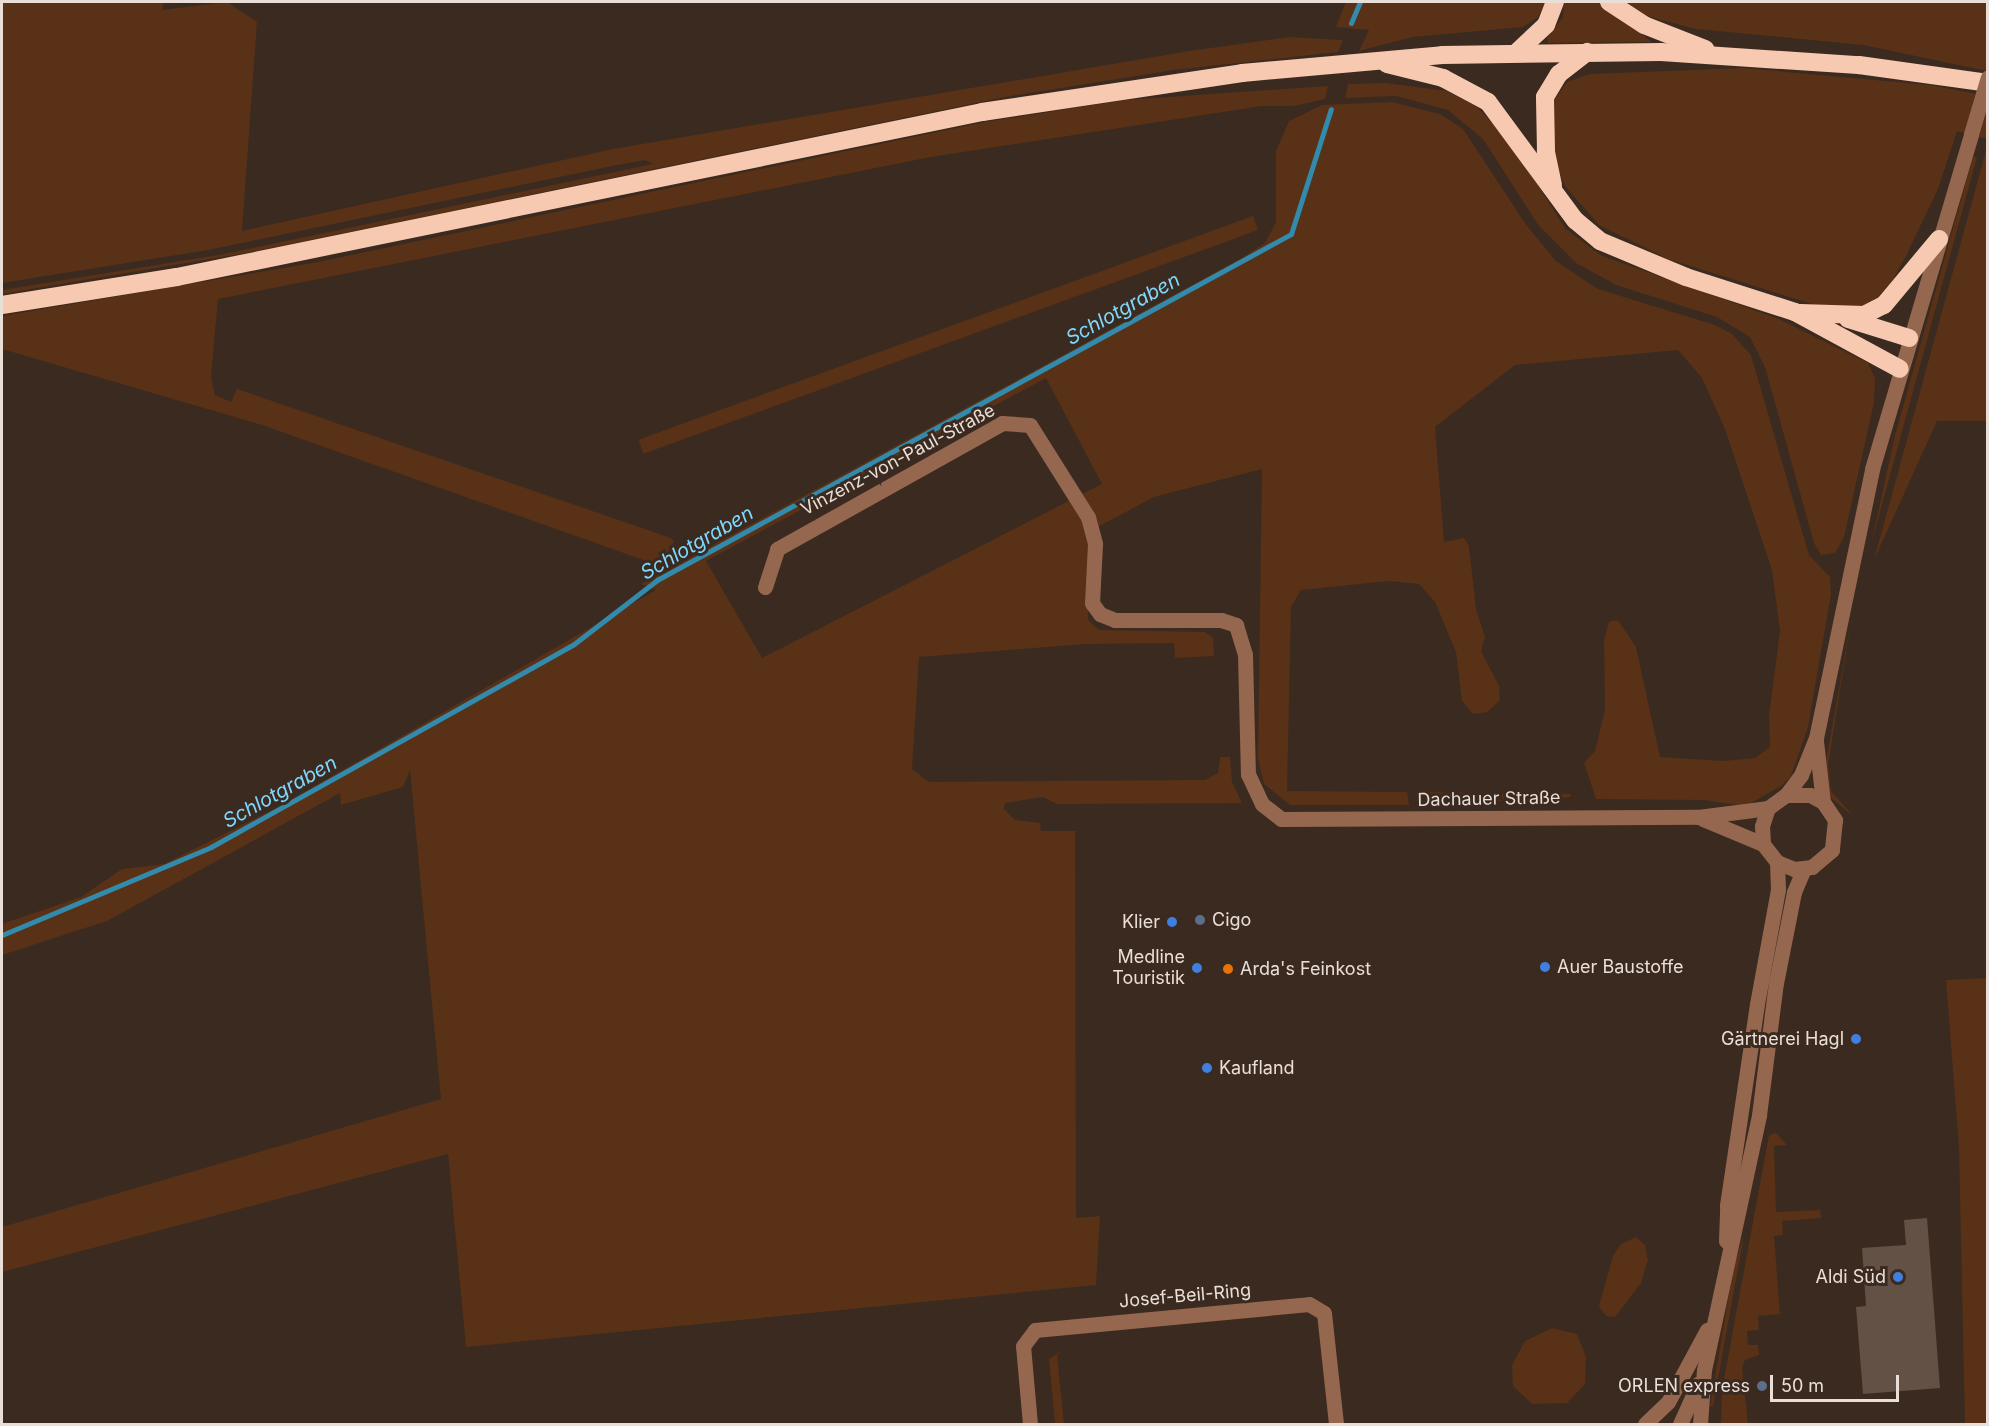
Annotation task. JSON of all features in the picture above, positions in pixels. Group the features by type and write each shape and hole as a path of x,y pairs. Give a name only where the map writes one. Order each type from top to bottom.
{"highway":[{"path":"1518,51 1546,25 1555,2"},
{"path":"1608,2 1644,26 1724,56"},
{"path":"2,305 177,277 982,112 1215,76 1371,61 1518,51 1724,56 1859,65 1988,83"},
{"path":"1555,195 1546,151 1545,97 1559,74 1587,52"},
{"path":"1371,61 1443,78 1488,102 1555,195 1588,232 1618,250 1795,312 1900,369"},
{"path":"1795,312 1837,316 1864,315 1884,305 1940,239"},
{"path":"1837,316 1910,338"}],"street":[{"name":"Dachauer Straße","path":"1281,819 1698,817 1768,808 1786,795 1801,775 1816,738 1872,469 1988,77"},
{"name":"Vinzenz-von-Paul-Straße","path":"765,587 777,549 1002,423 1030,424 1088,517 1095,544 1092,603 1100,614 1115,620 1221,620 1236,625 1245,654 1248,774 1262,804 1281,819"},
{"name":"Dachauer Straße","path":"1804,869 1826,857 1836,841 1835,820 1823,802 1816,738"},
{"path":"1786,795 1810,795 1823,802"},
{"path":"1726,1268 1727,1205 1778,890 1777,862 1763,843 1762,826 1768,808"},
{"name":"Dachauer Straße","path":"1698,817 1763,843"},
{"path":"1700,1425 1704,1370 1759,1115 1776,983 1794,892 1804,869 1777,862"},
{"name":"Josef-Beil-Ring","path":"1030,1425 1023,1346 1035,1330 1310,1304 1324,1313 1336,1425"},
{"path":"1645,1425 1668,1402 1716,1311"},
{"path":"1680,1425 1704,1370"}],"shaded area":[{"path":"2,2 164,2 162,10 227,2 257,22 242,231 613,149 1189,51 1290,37 1343,40 1338,52 1174,70 1005,97 252,252 2,294 2,290 224,254 653,164 645,160 617,165 208,250 2,283"},
{"path":"1346,2 1546,2 1538,17 1523,27 1413,37 1359,51 1369,30 1336,27"},
{"path":"1564,2 1598,2 1652,42 1548,43 1547,38 1563,17"},
{"path":"1620,2 1987,2 1987,71 1863,45 1696,29 1646,16"},
{"path":"1743,68 1930,85 1987,96 1987,139 1957,131 1938,189 1905,258 1885,293 1867,307 1815,305 1668,259 1599,225 1565,186 1552,154 1553,102 1567,82 1590,74"},
{"path":"1385,83 1447,91 1477,107 1509,140 1565,228 1600,255 1779,319 1868,363 1875,378 1874,403 1844,537 1835,553 1821,555 1814,543 1765,367 1750,337 1717,317 1616,285 1576,263 1539,226 1483,139 1448,110 1396,96 1345,98 1348,84"},
{"path":"1328,86 1325,99 1294,106 1262,106 931,157 218,299 211,377 215,395 231,402 237,389 671,538 674,541 665,561 652,563 262,425 2,349 2,316 313,263 985,122 1125,100"},
{"path":"1392,102 1440,114 1463,129 1527,226 1556,261 1598,289 1715,325 1732,334 1751,355 1809,555 1830,577 1831,594 1808,727 1791,776 1781,786 1746,806 1704,800 1596,799 1584,763 1595,751 1605,710 1604,640 1609,622 1618,620 1636,647 1660,757 1723,761 1755,758 1770,747 1769,716 1780,631 1772,570 1725,429 1702,378 1678,350 1515,365 1435,427 1444,542 1464,538 1469,546 1476,609 1485,637 1481,651 1499,686 1500,700 1487,712 1473,714 1462,701 1456,652 1435,602 1419,584 1389,581 1301,590 1291,607 1287,791 1407,792 1409,805 1290,805 1264,784 1258,758 1262,469 1154,497 1092,530 1088,620 1099,630 1205,632 1213,638 1214,656 1175,658 1174,643 1086,644 919,657 912,769 929,782 1205,780 1218,773 1220,757 1230,757 1232,782 1242,803 1057,804 1043,797 1005,803 1004,809 1015,820 1040,823 1041,831 1075,831 1076,1218 1100,1216 1096,1285 466,1347 448,1154 2,1272 2,1227 441,1099 410,770 403,787 341,805 340,793 107,921 2,955 2,924 81,897 122,869 164,864 280,806 656,590 641,584 1240,259 1265,243 1276,222 1276,151 1289,121 1322,105","holes":["1046,378 1102,484 762,658 706,561"]},
{"path":"1987,147 1987,421 1937,421 1874,560"},
{"path":"1973,157 1977,157 1871,545 1895,435"},
{"path":"1253,216 1258,230 644,454 638,440"},
{"path":"1852,615 1828,765 1831,791 1854,817 1830,797 1825,768"},
{"path":"1429,792 1570,794 1571,797 1430,805"},
{"path":"1987,978 1987,1424 1965,1424 1959,1148 1946,980"},
{"path":"1776,1133 1787,1145 1774,1146 1776,1212 1820,1210 1821,1218 1782,1221 1783,1235 1774,1236 1780,1314 1758,1316 1759,1330 1747,1331 1748,1345 1758,1345 1759,1355 1745,1360 1742,1368 1748,1424 1721,1424 1722,1390 1769,1135"},
{"path":"1744,1236 1713,1406 1710,1407 1734,1265"},
{"path":"1636,1237 1645,1245 1648,1260 1641,1283 1615,1317 1606,1316 1599,1306 1613,1256 1621,1244"},
{"path":"1552,1328 1577,1334 1586,1357 1585,1384 1567,1403 1532,1404 1513,1386 1512,1365 1525,1341"},
{"path":"1061,1351 1057,1355 1064,1424 1055,1424 1049,1359"}],"building":[{"name":"Aldi Süd","path":"1927,1218 1940,1388 1863,1394 1856,1307 1866,1306 1862,1248 1906,1245 1904,1220"}],"waterway":[{"path":"1351,23 1360,2"},
{"name":"Schlotgraben","path":"2,935 211,847 574,644 657,580 1291,234 1331,109"}],"place":[{"name":"Cigo","path":"1200,920"},
{"name":"Klier","path":"1172,922"},
{"name":"Auer Baustoffe","path":"1545,967"},
{"name":"Medline Touristik","path":"1197,968"},
{"name":"Arda's Feinkost","path":"1228,969"},
{"name":"Gärtnerei Hagl","path":"1856,1039"},
{"name":"Kaufland","path":"1207,1068"},
{"name":"Aldi Süd","path":"1898,1277"},
{"name":"ORLEN express","path":"1762,1386"}]}
